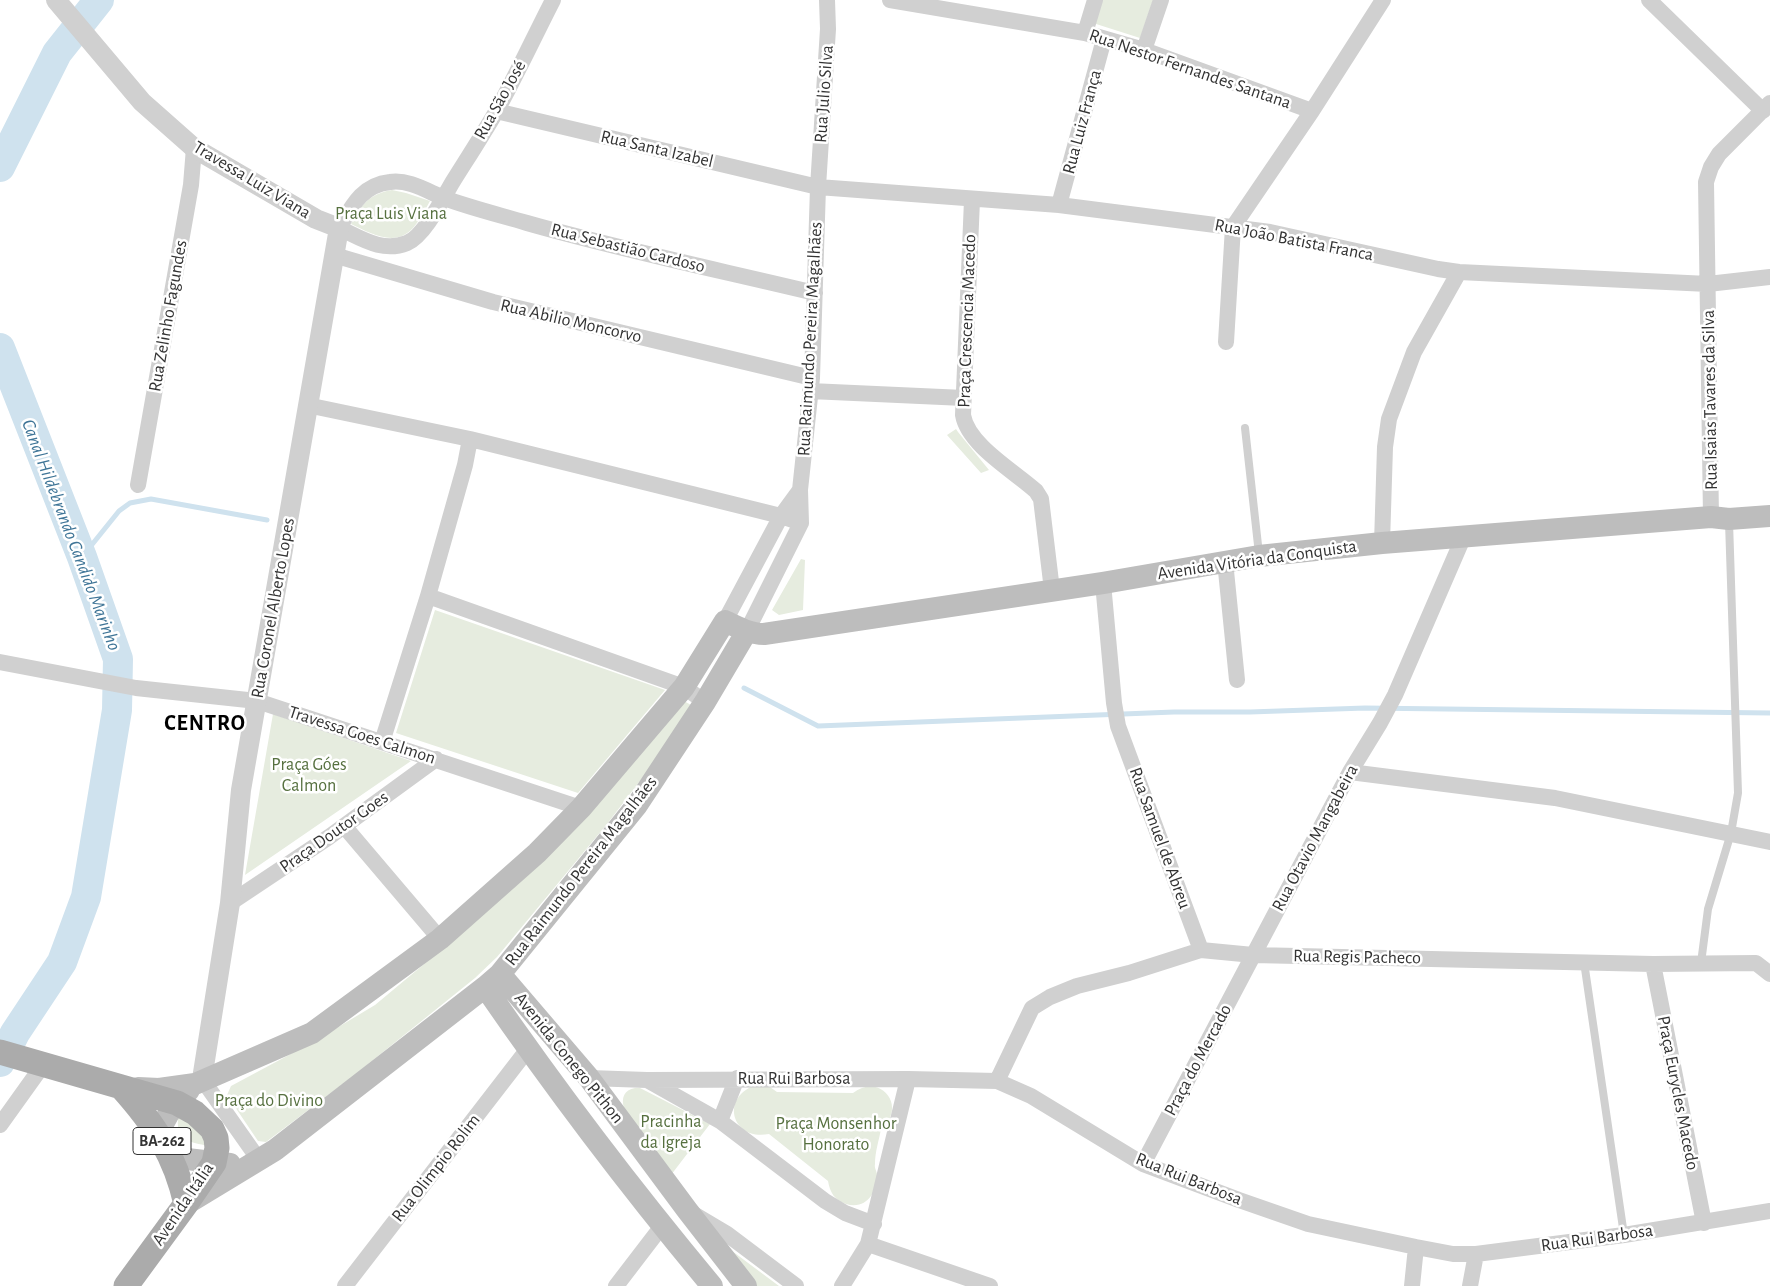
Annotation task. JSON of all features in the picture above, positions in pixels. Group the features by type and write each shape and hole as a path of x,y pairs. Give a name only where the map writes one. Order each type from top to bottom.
{"main road":[{"name":"Avenida Vitória da Conquista","path":"724,621 756,634 764,634 1103,583 1259,556 1382,543 1770,516"},
{"name":"Rua Raimundo Pereira Magalhães","path":"198,1081 312,1033 440,939 537,852 582,808 684,687 724,621"},
{"name":"Rua Raimundo Pereira Magalhães","path":"186,1204 255,1163 298,1133 493,981 637,805 705,702 747,631"},
{"name":"Avenida Conego Pithon","path":"493,981 528,1049 662,1226 712,1286"},
{"name":"Avenida Conego Pithon","path":"493,981 589,1078 746,1286"},
{"name":"Avenida Itália","path":"22,1058 121,1087 168,1096 195,1113 212,1129 216,1138 214,1163 126,1286"},
{"path":"158,1133 163,1122 168,1096 198,1081"},
{"name":"BA-262","path":"121,1087 145,1113 158,1133 180,1179 186,1204"},
{"path":"170,1155 214,1163 255,1163"}],"street":[{"name":"Rua São José","path":"339,228 384,247 397,246 409,242 419,234 496,110 553,0"},
{"name":"Rua Julio Silva","path":"818,187 828,29 827,0"},
{"name":"Rua Nestor Fernandes Santana","path":"890,0 1085,33 1144,50 1312,111"},
{"path":"1085,33 1095,0"},
{"path":"1144,50 1161,0"},
{"path":"1226,342 1233,227 1312,111 1383,0"},
{"path":"1649,0 1766,107"},
{"name":"Travessa Luiz Viana","path":"62,8 142,102 194,148 316,218 339,228"},
{"name":"Rua Luiz França","path":"1059,205 1104,38"},
{"name":"Rua Isaias Tavares da Silva","path":"1720,518 1708,284 1706,182 1718,154 1766,107"},
{"name":"Rua Santa Izabel","path":"496,110 818,187"},
{"name":"Rua Zelinho Fagundes","path":"138,485 191,185 194,148"},
{"path":"339,228 353,203 364,192 377,184 392,181 408,184 423,188 443,198"},
{"name":"Rua João Batista Franca","path":"818,187 1059,205 1233,227 1270,232 1459,272 1708,284 1770,277"},
{"name":"Rua Raimundo Pereira Magalhães","path":"747,631 801,523 800,490 811,385 818,187"},
{"name":"Rua Sebastião Cardoso","path":"443,198 528,223 815,293"},
{"name":"Praça Crescencia Macedo","path":"972,200 963,415 965,425 981,446 1036,491 1041,500 1052,590"},
{"name":"Rua Coronel Alberto Lopes","path":"198,1081 230,902 241,790 339,228"},
{"name":"Rua Abilio Moncorvo","path":"334,256 492,302 811,385 964,398"},
{"path":"1382,543 1385,447 1389,419 1414,352 1459,272"},
{"path":"307,405 470,439 781,516 801,523"},
{"path":"382,742 428,596 465,465 470,439"},
{"name":"Rua Raimundo Pereira Magalhães","path":"724,621 781,516 800,490"},
{"name":"Rua Otavio Mangabeira","path":"1253,956 1350,772 1395,695 1463,538"},
{"path":"1225,561 1237,680"},
{"name":"Rua Samuel de Abreu","path":"1103,583 1114,703 1118,726 1201,950"},
{"path":"428,596 684,687 705,702"},
{"name":"Travessa Goes Calmon","path":"3,660 136,688 257,701 582,808"},
{"name":"Praça Doutor Goes","path":"230,902 344,826 436,760"},
{"path":"1350,772 1555,798 1770,842"},
{"path":"344,826 440,939"},
{"name":"Rua Regis Pacheco","path":"997,1081 1032,1008 1050,997 1077,986 1129,973 1201,950 1253,956 1653,964 1763,962 1770,974"},
{"name":"Praça do Mercado","path":"1143,1164 1253,956"},
{"name":"Praça Eurycles Macedo","path":"1653,964 1704,1223"},
{"name":"Rua Olimpio Rolim","path":"345,1286 528,1049"},
{"path":"0,1125 22,1058"},
{"name":"Rua Rui Barbosa","path":"589,1078 647,1080 737,1078 997,1081 1031,1096 1143,1164 1308,1224 1416,1248 1453,1254 1476,1254 1624,1235 1770,1211"},
{"path":"720,1120 737,1078"},
{"path":"842,1286 868,1244 908,1079"},
{"path":"647,1080 720,1120 825,1201 845,1213 874,1224"},
{"path":"198,1081 255,1163"},
{"path":"687,1210 727,1234 796,1286"},
{"path":"616,1286 662,1226"},
{"path":"868,1244 990,1286"},
{"path":"1412,1286 1416,1248"},
{"path":"1470,1286 1476,1254"}],"lane":[{"path":"1244,428 1259,556"},
{"path":"1701,963 1708,909 1731,833 1738,793 1736,723 1720,518"},
{"path":"1584,962 1624,1235"}],"green space":[{"path":"1100,0 1153,0 1140,38 1093,23"},
{"name":"Praça Luis Viana","path":"392,190 430,201 418,222 406,234 390,238 382,237 351,224 367,201 377,194"},
{"path":"956,429 989,470 981,473 947,435"},
{"path":"801,559 805,560 803,610 779,615 772,610"},
{"path":"435,610 665,690 578,793 396,733"},
{"name":"Praça do Divino","path":"684,701 691,705 692,713 607,824 497,957 475,978 352,1077 266,1142 258,1141 227,1095 231,1086 315,1041 375,1005 447,945"},
{"name":"Praça Góes Calmon","path":"273,714 411,761 245,875"},
{"name":"Praça Monsenhor Honorato","path":"753,1086 770,1087 777,1092 853,1093 863,1088 873,1087 881,1089 888,1095 892,1111 889,1120 881,1129 876,1151 875,1167 877,1175 875,1188 865,1202 853,1205 838,1200 833,1195 828,1181 769,1134 757,1135 739,1126 735,1118 734,1109 737,1100 743,1092"},
{"name":"Pracinha da Igreja","path":"635,1088 640,1088 710,1124 671,1175 624,1108 624,1095"},
{"path":"184,1117 200,1128 208,1146 191,1142 182,1136 179,1132 178,1119"},
{"path":"720,1242 779,1286 751,1286"}],"waterway":[{"name":"Canal Hildebrando Candido Marinho","path":"0,167 57,53 99,0"},
{"name":"Canal Hildebrando Candido Marinho","path":"0,348 82,557 118,659 117,710 86,897 62,962 15,1033 0,1062"},
{"path":"82,557 119,511 130,503 151,499 267,520"},
{"path":"744,688 818,726 1174,712 1250,712 1365,708 1770,713"}],"district":[{"name":"CENTRO","path":"205,723"}]}
